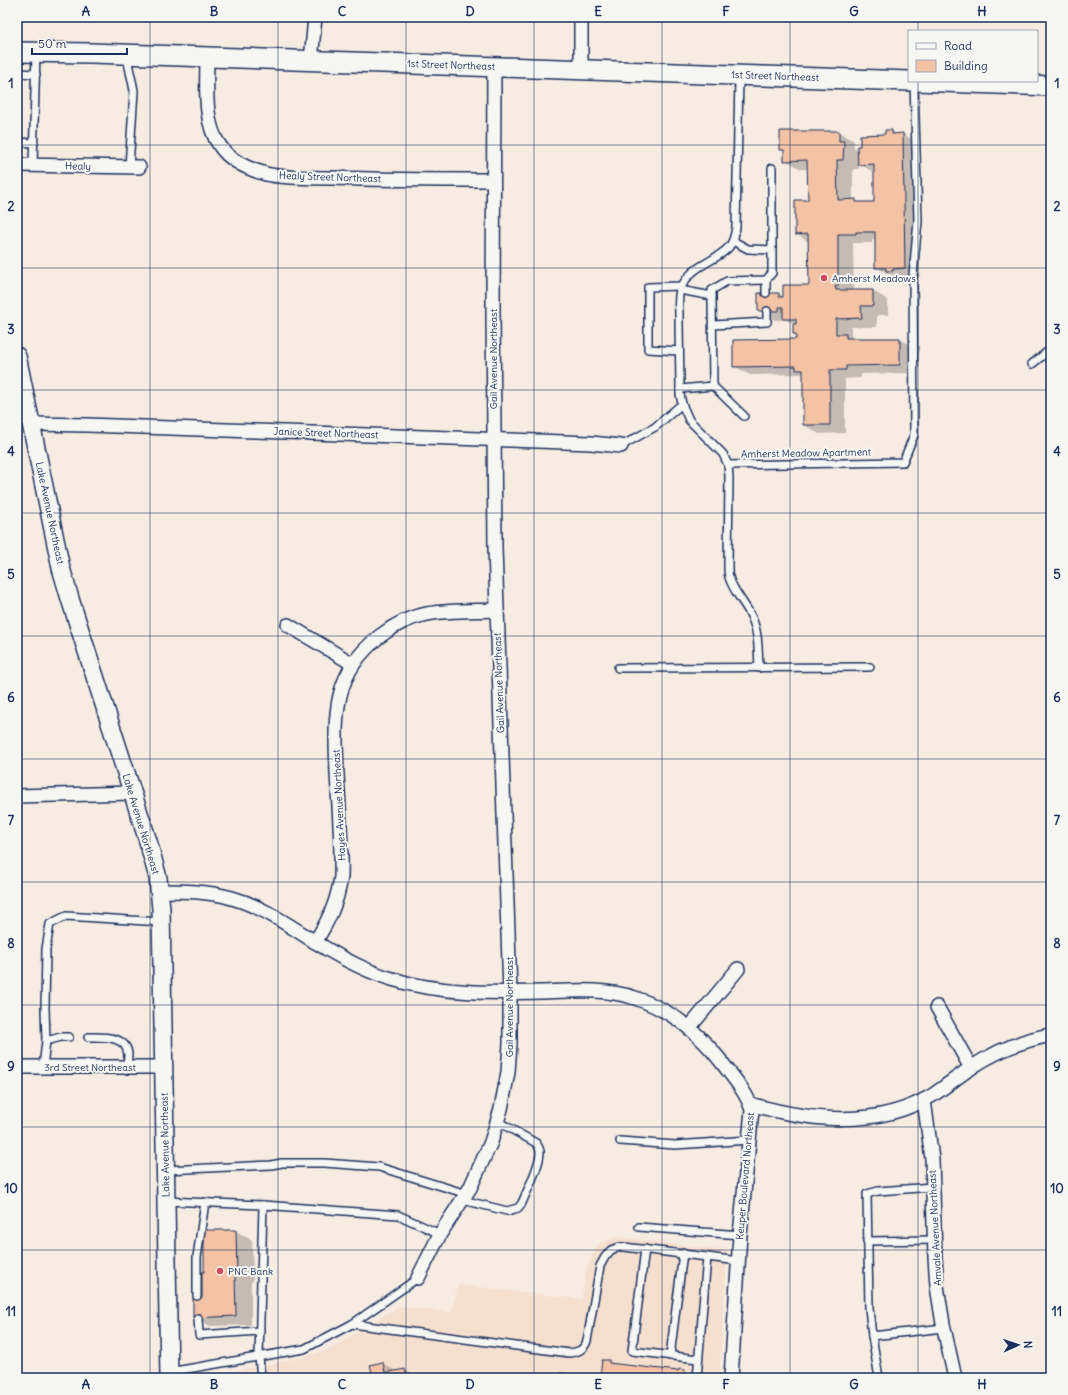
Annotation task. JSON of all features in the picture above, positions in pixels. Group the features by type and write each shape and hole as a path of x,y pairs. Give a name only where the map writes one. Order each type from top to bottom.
{"main road":[{"name":"1st Street Northeast","path":"17,52 127,54 908,81"},
{"path":"942,82 1051,86"}],"street":[{"path":"311,61 315,17"},
{"path":"581,17 582,70"},
{"name":"Healy Street Northeast","path":"207,57 207,96 209,118 212,129 219,145 225,153 232,159 248,168 266,174 292,177 493,180"},
{"name":"Gail Avenue Northeast","path":"418,1278 440,1234 465,1197 491,1142 501,1109 508,1072 510,1044 510,992 496,610 493,180 494,66"},
{"name":"Healy","path":"17,165 134,167"},
{"name":"Lake Avenue Northeast","path":"17,356 54,536 67,588 133,793 158,878 161,922 164,1066 168,1375"},
{"name":"Janice Street Northeast","path":"31,424 494,439 591,443 621,446"},
{"name":"Hayes Avenue Northeast","path":"315,942 332,914 338,896 341,877 336,722 340,693 344,681 353,664 372,642 387,631 414,617 442,612 496,610"},
{"path":"288,625 353,664"},
{"path":"17,796 133,793"},
{"name":"Keuper Boulevard Northeast","path":"159,891 187,891 216,894 246,903 271,914 344,960 392,980 414,985 470,992 580,991 633,997 661,1009 689,1028 713,1051 734,1078 752,1110 740,1235 731,1378"},
{"path":"689,1028 738,969"},
{"path":"938,1007 971,1068"},
{"path":"750,1104 804,1116 853,1118 885,1115 901,1111 924,1100 986,1058 1027,1041 1051,1035"},
{"name":"3rd Street Northeast","path":"17,1067 164,1066"},
{"name":"Amvale Avenue Northeast","path":"924,1100 932,1159 934,1240 938,1286 944,1328 955,1378"}],"lane":[{"path":"33,165 36,52"},
{"path":"127,54 134,91 134,167"},
{"path":"17,73 36,74"},
{"path":"728,465 723,454 689,420 682,404 679,351 681,288 687,277 697,268 721,253 729,246 735,237 739,74"},
{"name":"Amherst Meadow Apartment","path":"759,668 755,626 752,617 729,577 728,465 903,462 914,435 912,275 918,222 915,82"},
{"path":"17,142 34,143"},
{"path":"766,293 766,280 772,273 772,168"},
{"path":"732,241 748,249 772,250"},
{"path":"744,416 713,386 712,290 727,281 766,280"},
{"path":"679,351 648,349 648,287 681,288 712,296"},
{"path":"713,325 767,322 767,311"},
{"path":"1032,364 1051,348"},
{"path":"680,388 713,386"},
{"path":"621,446 655,427 682,404"},
{"path":"618,668 870,667"},
{"path":"43,1067 46,1041 46,949 50,924 66,916 161,922"},
{"path":"46,1041 61,1037 68,1038"},
{"path":"88,1037 117,1040 125,1046 128,1053 127,1067"},
{"path":"166,1170 324,1163 379,1167 508,1211 518,1208 522,1203 538,1162 540,1152 536,1143 497,1120"},
{"path":"620,1141 675,1145 750,1140"},
{"path":"879,1378 869,1308 867,1194 878,1191 933,1187"},
{"path":"166,1201 263,1205 398,1215 440,1234"},
{"path":"196,1296 197,1257 205,1202"},
{"path":"261,1378 259,1357 263,1205"},
{"path":"639,1227 740,1235"},
{"path":"867,1241 934,1240"},
{"path":"352,1324 575,1353 581,1350 587,1341 599,1271 605,1257 612,1250 620,1247 645,1249 739,1261"},
{"path":"645,1249 632,1351 698,1360"},
{"path":"670,1356 683,1253"},
{"path":"697,1378 707,1256"},
{"path":"168,1375 304,1349 352,1324 418,1278"},
{"path":"198,1318 199,1335 260,1331"},
{"path":"872,1336 944,1328"}],"shaded area":[{"path":"618,1237 727,1251 719,1378 194,1378 273,1364 329,1350 399,1306 451,1313 458,1285 582,1299 586,1270 598,1244"}],"building":[{"name":"Amherst Meadows","path":"885,130 892,130 892,134 903,133 905,268 886,271 886,268 875,268 875,232 838,234 838,286 835,286 836,290 873,290 873,306 861,306 862,318 836,319 836,334 846,334 846,338 900,338 900,365 846,366 846,370 830,370 830,425 803,425 803,370 796,370 796,366 733,367 733,340 796,339 796,334 793,334 793,324 796,324 796,319 783,319 783,307 779,307 779,311 758,311 758,293 779,293 779,297 783,297 783,285 809,285 808,234 795,235 795,200 808,200 807,160 784,161 784,150 780,150 780,131 839,131 839,141 844,141 843,160 837,160 838,200 856,199 856,202 874,202 874,164 858,165 857,146 860,146 860,135 885,134"},
{"path":"204,1230 236,1230 236,1316 193,1318 193,1298 202,1298 202,1272 204,1272"},
{"path":"602,1360 609,1360 609,1363 678,1371 679,1369 685,1370 684,1378 600,1378"},
{"path":"383,1362 385,1373 405,1369 407,1378 364,1378 373,1376 370,1365"},
{"path":"560,1373 600,1378 560,1378"}],"place":[{"name":"Amherst Meadows","path":"824,278"},
{"name":"PNC Bank","path":"220,1271"}]}
